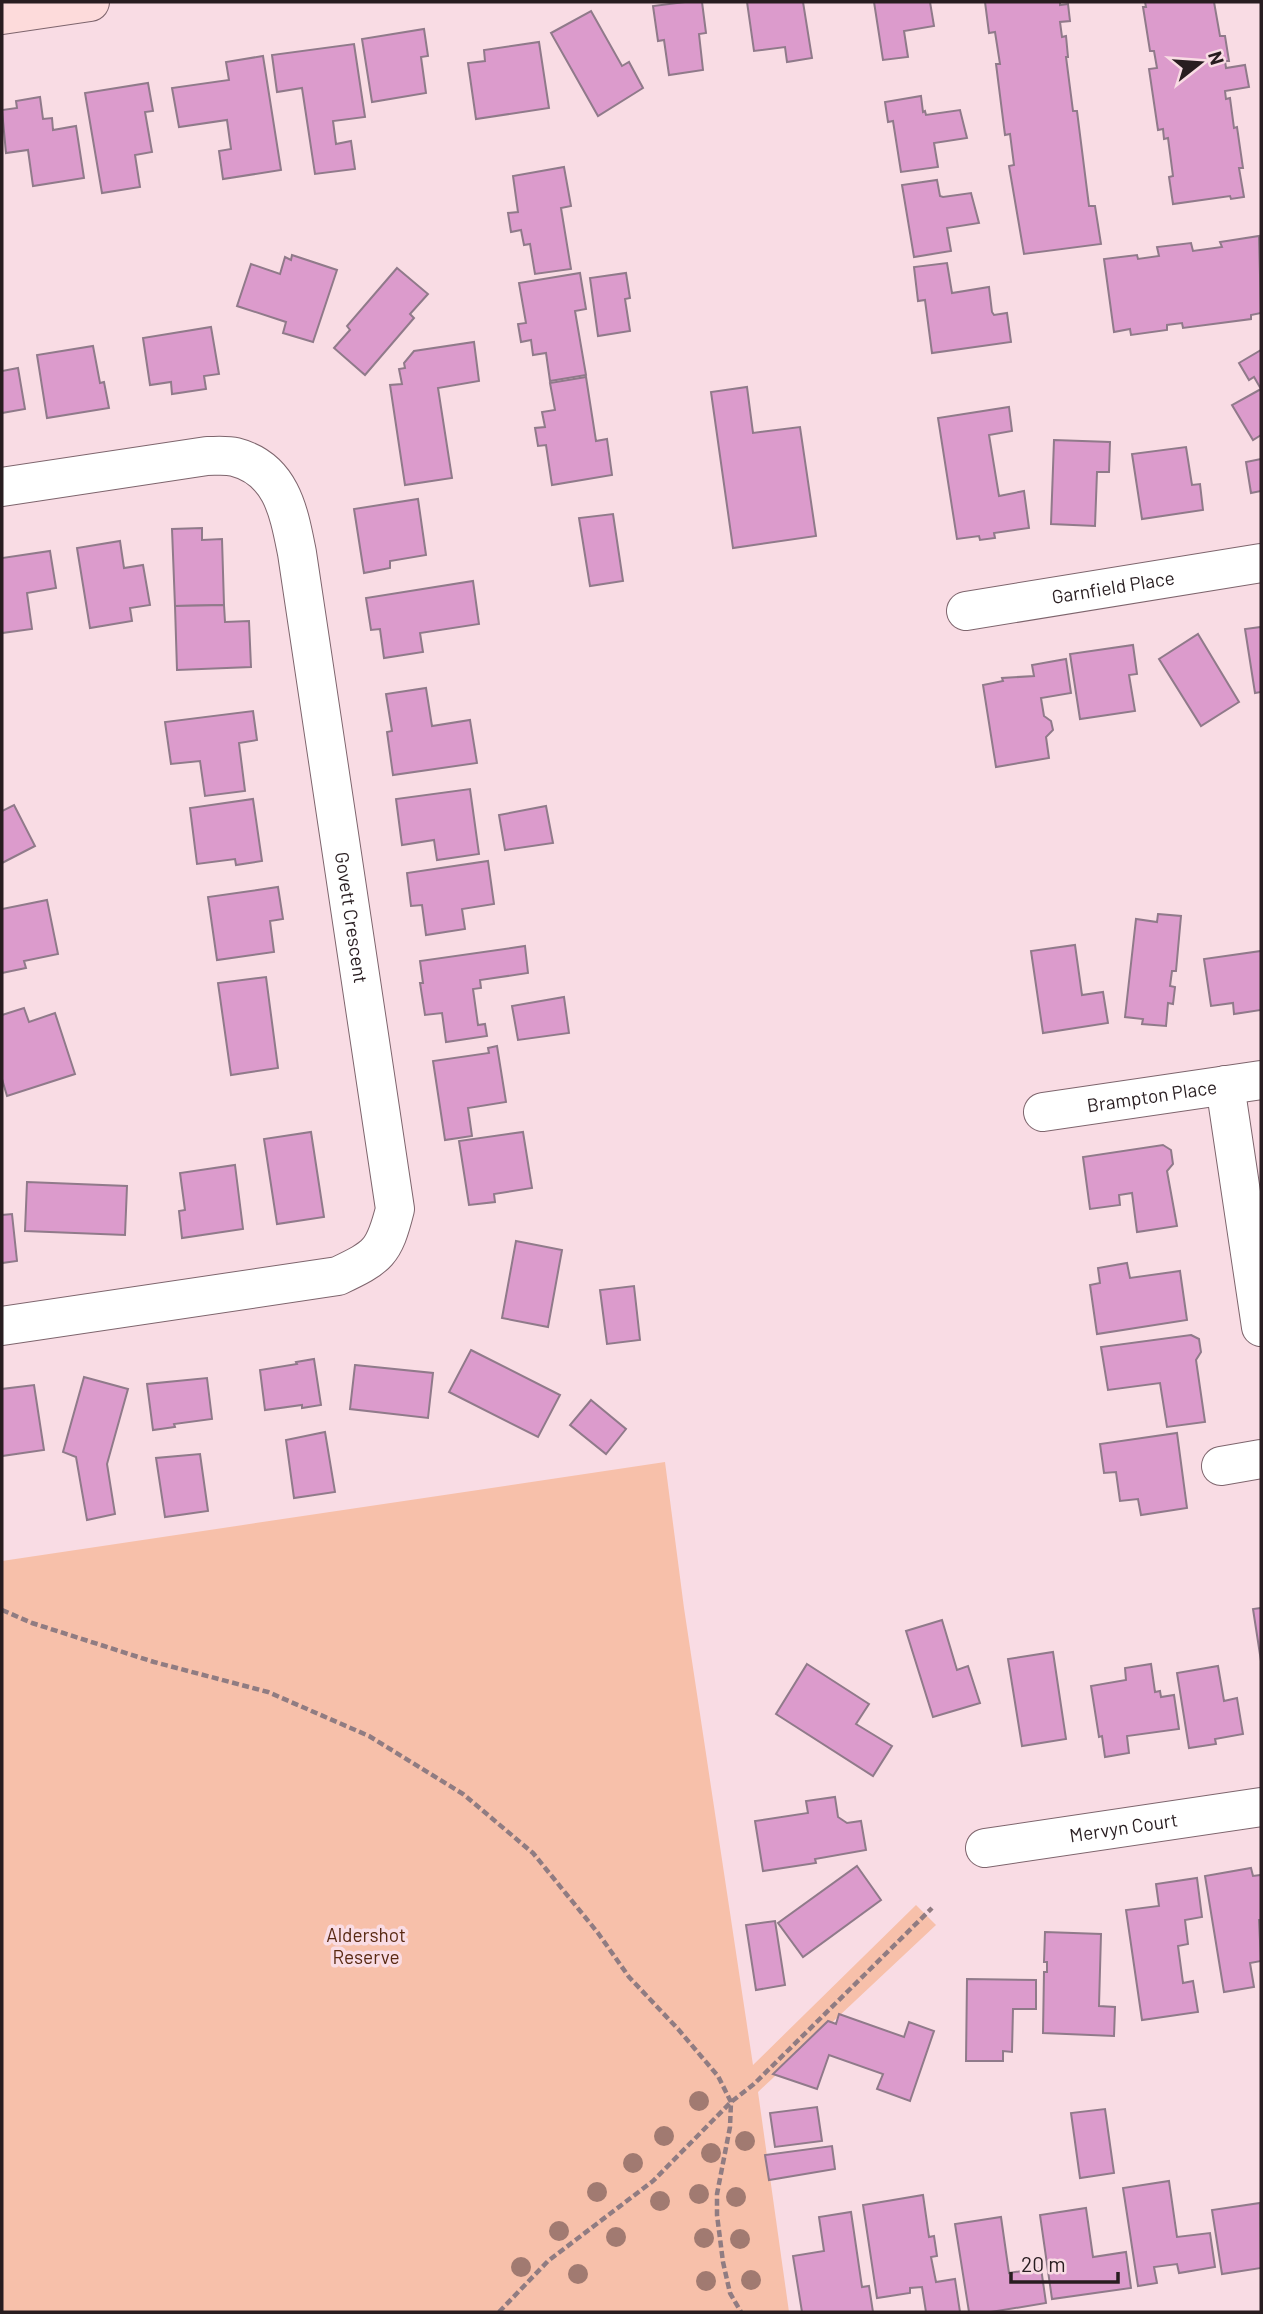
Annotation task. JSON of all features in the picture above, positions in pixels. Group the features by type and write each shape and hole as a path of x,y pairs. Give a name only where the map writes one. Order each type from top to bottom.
{"street":[{"path":"2,15 90,2"},
{"name":"Govett Crescent","path":"2,487 207,456 235,457 258,468 284,496 297,553 395,1209 388,1237 379,1252 361,1265 338,1276 2,1326"},
{"name":"Garnfield Place","path":"966,611 1261,564"},
{"path":"1243,1082 1261,1327"},
{"name":"Brampton Place","path":"1043,1112 1243,1082"},
{"path":"1221,1466 1261,1459"},
{"name":"Mervyn Court","path":"985,1848 1261,1807"}],"path":[{"path":"2,1611 154,1662 268,1692 369,1736 463,1794 533,1853 598,1933 629,1977 718,2076 731,2102 730,2127 717,2194 717,2215 730,2293 741,2312"},
{"path":"499,2312 548,2261 653,2181 932,1908"}],"green space":[{"name":"Aldershot Reserve","path":"665,1462 684,1608 753,2065 916,1905 936,1925 758,2092 789,2312 2,2312 2,1561"}],"building":[{"path":"702,2 706,33 699,34 703,70 669,75 664,40 658,41 653,6"},
{"path":"747,2 803,2 812,58 787,62 785,47 754,51"},
{"path":"874,2 930,2 934,26 904,31 908,57 883,60"},
{"path":"985,2 1068,4 1070,21 1060,22 1062,37 1066,36 1073,111 1077,111 1089,206 1095,206 1101,244 1024,254 1009,166 1014,165 1010,134 1005,135 996,64 1000,64 995,32 989,33"},
{"path":"1145,2 1214,2 1220,36 1225,36 1229,61 1225,61 1226,68 1245,65 1249,87 1225,91 1226,99 1230,98 1234,128 1237,127 1244,197 1231,199 1230,196 1173,204 1169,177 1173,176 1168,138 1164,139 1163,129 1158,130 1149,69 1157,68 1154,51 1150,51 1143,7 1146,7"},
{"path":"591,11 622,66 629,62 643,88 598,116 551,33"},
{"path":"424,29 428,56 421,57 426,93 372,102 362,39"},
{"path":"539,42 549,108 476,119 468,63 485,61 484,50"},
{"path":"354,44 365,117 333,121 336,144 351,141 355,169 315,174 302,88 277,92 272,55"},
{"path":"263,56 281,170 223,179 219,151 231,149 227,120 179,127 172,88 229,80 226,62"},
{"path":"148,83 153,111 145,112 152,152 135,155 140,187 102,193 85,93"},
{"path":"921,96 923,112 925,111 926,115 960,110 967,138 934,143 938,167 901,172 893,121 888,122 885,102"},
{"path":"40,97 43,119 52,118 53,130 76,126 84,178 33,186 28,150 6,153 2,110 17,108 16,101"},
{"path":"564,167 571,206 561,208 571,269 535,274 530,244 524,245 521,230 511,232 508,213 518,212 513,176"},
{"path":"937,180 940,196 971,193 979,223 947,228 951,251 914,257 902,185"},
{"path":"1259,236 1261,313 1251,315 1251,319 1183,328 1182,323 1167,325 1167,330 1131,335 1130,329 1114,332 1104,259 1137,255 1138,259 1159,256 1157,247 1191,243 1193,251 1222,247 1220,242"},
{"path":"292,255 337,270 313,342 283,333 286,322 237,306 251,264 280,274 285,257 291,260"},
{"path":"947,263 952,293 989,287 994,315 1007,313 1011,342 932,353 925,300 918,301 914,267"},
{"path":"397,268 428,294 410,314 414,318 365,375 334,348 350,330 347,326"},
{"path":"580,273 586,309 575,311 586,375 550,381 546,353 533,355 531,340 521,342 518,324 526,323 519,283"},
{"path":"626,273 630,298 625,299 630,331 598,336 590,278"},
{"path":"211,327 219,374 204,376 206,389 172,394 171,382 150,385 143,338"},
{"path":"474,342 479,381 438,388 452,478 405,485 390,385 402,384 399,369 405,368 404,363 414,351"},
{"path":"93,346 100,383 104,382 109,408 47,418 37,355"},
{"path":"1261,350 1261,389 1254,377 1249,380 1239,363"},
{"path":"18,368 25,409 2,413 2,371"},
{"path":"586,377 596,441 607,439 612,475 552,485 546,445 538,446 535,428 545,427 542,412 555,410 550,383"},
{"path":"747,387 753,433 800,427 816,536 733,548 711,392"},
{"path":"1261,389 1261,435 1253,440 1232,405"},
{"path":"1009,407 1012,431 989,435 999,496 1024,491 1029,528 994,533 995,538 980,540 979,536 957,539 938,418"},
{"path":"1054,440 1110,442 1109,472 1097,472 1095,526 1051,524"},
{"path":"1186,447 1192,485 1200,484 1203,510 1142,519 1132,454"},
{"path":"1261,459 1261,491 1251,493 1246,462"},
{"path":"418,499 426,555 390,561 390,568 364,573 354,509"},
{"path":"613,514 623,581 590,586 579,518"},
{"path":"202,528 202,540 222,539 224,605 175,606 172,529"},
{"path":"120,541 124,568 143,565 150,605 130,608 132,621 90,628 77,548"},
{"path":"50,551 56,588 27,593 32,629 2,633 2,558"},
{"path":"473,581 479,624 420,633 423,652 384,658 380,629 371,630 366,598"},
{"path":"224,605 225,622 249,621 251,667 177,670 175,606"},
{"path":"1261,627 1261,692 1255,693 1245,629"},
{"path":"1198,634 1239,702 1201,726 1159,659"},
{"path":"1133,645 1137,674 1129,675 1135,711 1080,719 1070,654"},
{"path":"1066,659 1071,693 1041,698 1044,716 1051,721 1053,730 1046,737 1049,758 996,767 983,685 1003,681 1002,678 1034,676 1032,665"},
{"path":"426,688 432,726 470,720 477,763 393,775 387,732 392,731 386,694"},
{"path":"253,711 257,740 239,743 245,791 205,796 200,761 171,764 165,722"},
{"path":"470,789 479,854 437,860 434,840 402,845 396,799"},
{"path":"253,799 262,861 236,865 235,859 197,864 190,808"},
{"path":"14,805 35,846 2,863 2,811"},
{"path":"546,806 553,843 505,850 499,815"},
{"path":"488,861 494,904 462,909 465,929 426,935 422,905 411,906 407,873"},
{"path":"278,887 283,919 270,921 274,952 217,960 208,897"},
{"path":"47,900 58,954 24,961 26,968 2,973 2,909"},
{"path":"1158,914 1181,916 1176,971 1172,971 1170,986 1175,987 1173,1004 1168,1003 1166,1026 1142,1024 1143,1019 1125,1017 1136,919 1157,922"},
{"path":"1075,945 1082,995 1103,992 1108,1023 1043,1033 1031,951"},
{"path":"525,946 528,973 480,980 481,988 473,989 478,1025 485,1024 487,1036 446,1042 442,1013 425,1015 420,961"},
{"path":"1261,951 1261,1010 1234,1014 1233,1003 1211,1006 1204,959"},
{"path":"266,977 278,1068 231,1075 218,983"},
{"path":"564,997 569,1033 518,1040 512,1006"},
{"path":"24,1008 29,1022 55,1013 75,1074 7,1096 2,1079 2,1015"},
{"path":"497,1046 506,1102 468,1108 472,1136 445,1140 433,1061 489,1053 488,1048"},
{"path":"311,1132 324,1217 277,1224 264,1139"},
{"path":"523,1132 532,1188 494,1194 495,1202 469,1205 459,1141"},
{"path":"1163,1145 1171,1150 1173,1164 1167,1171 1177,1226 1137,1232 1132,1193 1119,1195 1120,1205 1090,1209 1083,1157"},
{"path":"235,1165 243,1229 182,1238 179,1211 185,1210 180,1173"},
{"path":"27,1182 127,1186 125,1235 25,1231"},
{"path":"12,1214 17,1261 2,1263 2,1215"},
{"path":"516,1241 562,1250 548,1327 502,1318"},
{"path":"1127,1263 1130,1278 1180,1271 1187,1320 1097,1334 1090,1285 1100,1283 1098,1268"},
{"path":"634,1286 640,1340 607,1344 600,1290"},
{"path":"1191,1335 1199,1339 1201,1352 1196,1360 1205,1422 1167,1427 1160,1383 1108,1390 1101,1347"},
{"path":"471,1350 560,1395 538,1437 449,1392"},
{"path":"314,1359 321,1405 265,1410 260,1370"},
{"path":"355,1365 433,1373 428,1418 350,1409"},
{"path":"84,1377 128,1389 107,1464 115,1514 87,1520 76,1457 63,1452"},
{"path":"207,1378 212,1419 153,1430 147,1384"},
{"path":"34,1385 44,1450 2,1456 2,1389"},
{"path":"591,1400 626,1429 606,1454 570,1425"},
{"path":"325,1432 335,1492 294,1498 286,1440"},
{"path":"1177,1433 1187,1508 1141,1515 1138,1499 1120,1501 1116,1472 1104,1473 1100,1444"},
{"path":"200,1454 208,1511 165,1517 156,1458"},
{"path":"1261,1608 1261,1661 1253,1609"},
{"path":"942,1620 957,1670 968,1666 980,1703 933,1717 906,1631"},
{"path":"1053,1652 1066,1739 1022,1746 1008,1659"},
{"path":"807,1664 869,1704 856,1724 892,1746 873,1776 776,1714"},
{"path":"1151,1664 1155,1692 1160,1691 1161,1697 1174,1695 1179,1729 1127,1736 1129,1753 1105,1757 1091,1686 1126,1680 1125,1668"},
{"path":"1218,1666 1224,1701 1237,1698 1243,1734 1215,1739 1216,1744 1189,1748 1177,1673"},
{"path":"835,1797 838,1817 847,1823 861,1821 866,1850 815,1859 816,1863 763,1871 755,1821 808,1813 806,1801"},
{"path":"857,1866 881,1900 803,1957 778,1923"},
{"path":"1251,1868 1253,1876 1261,1875 1261,1961 1250,1963 1254,1987 1224,1992 1205,1876"},
{"path":"1197,1878 1202,1917 1185,1920 1188,1944 1178,1946 1183,1983 1193,1981 1198,2012 1142,2020 1126,1910 1159,1906 1156,1884"},
{"path":"775,1921 785,1985 756,1990 746,1925"},
{"path":"1045,1932 1101,1934 1099,2006 1115,2007 1114,2036 1043,2033 1044,1972 1047,1972 1047,1962 1044,1962"},
{"path":"967,1979 1036,1980 1036,2009 1013,2009 1012,2052 1003,2051 1003,2061 966,2061"},
{"path":"839,2014 904,2037 909,2022 934,2031 910,2101 877,2089 883,2074 829,2055 817,2089 773,2074 828,2021 836,2024"},
{"path":"817,2107 822,2141 775,2147 770,2113"},
{"path":"1105,2109 1114,2173 1080,2178 1071,2113"},
{"path":"832,2146 835,2169 769,2180 765,2155"},
{"path":"1169,2181 1177,2237 1210,2233 1215,2267 1179,2273 1177,2264 1154,2267 1157,2283 1138,2286 1123,2188"},
{"path":"923,2195 929,2237 934,2236 937,2256 931,2257 936,2282 955,2279 960,2312 926,2312 922,2287 910,2288 910,2293 877,2298 863,2205"},
{"path":"1260,2203 1261,2268 1222,2274 1212,2210"},
{"path":"1086,2208 1093,2257 1126,2252 1131,2288 1052,2299 1040,2215"},
{"path":"851,2212 862,2287 869,2286 873,2312 802,2312 793,2256 824,2251 819,2217"},
{"path":"1001,2217 1009,2273 1041,2268 1046,2303 991,2312 969,2312 955,2224"}]}
